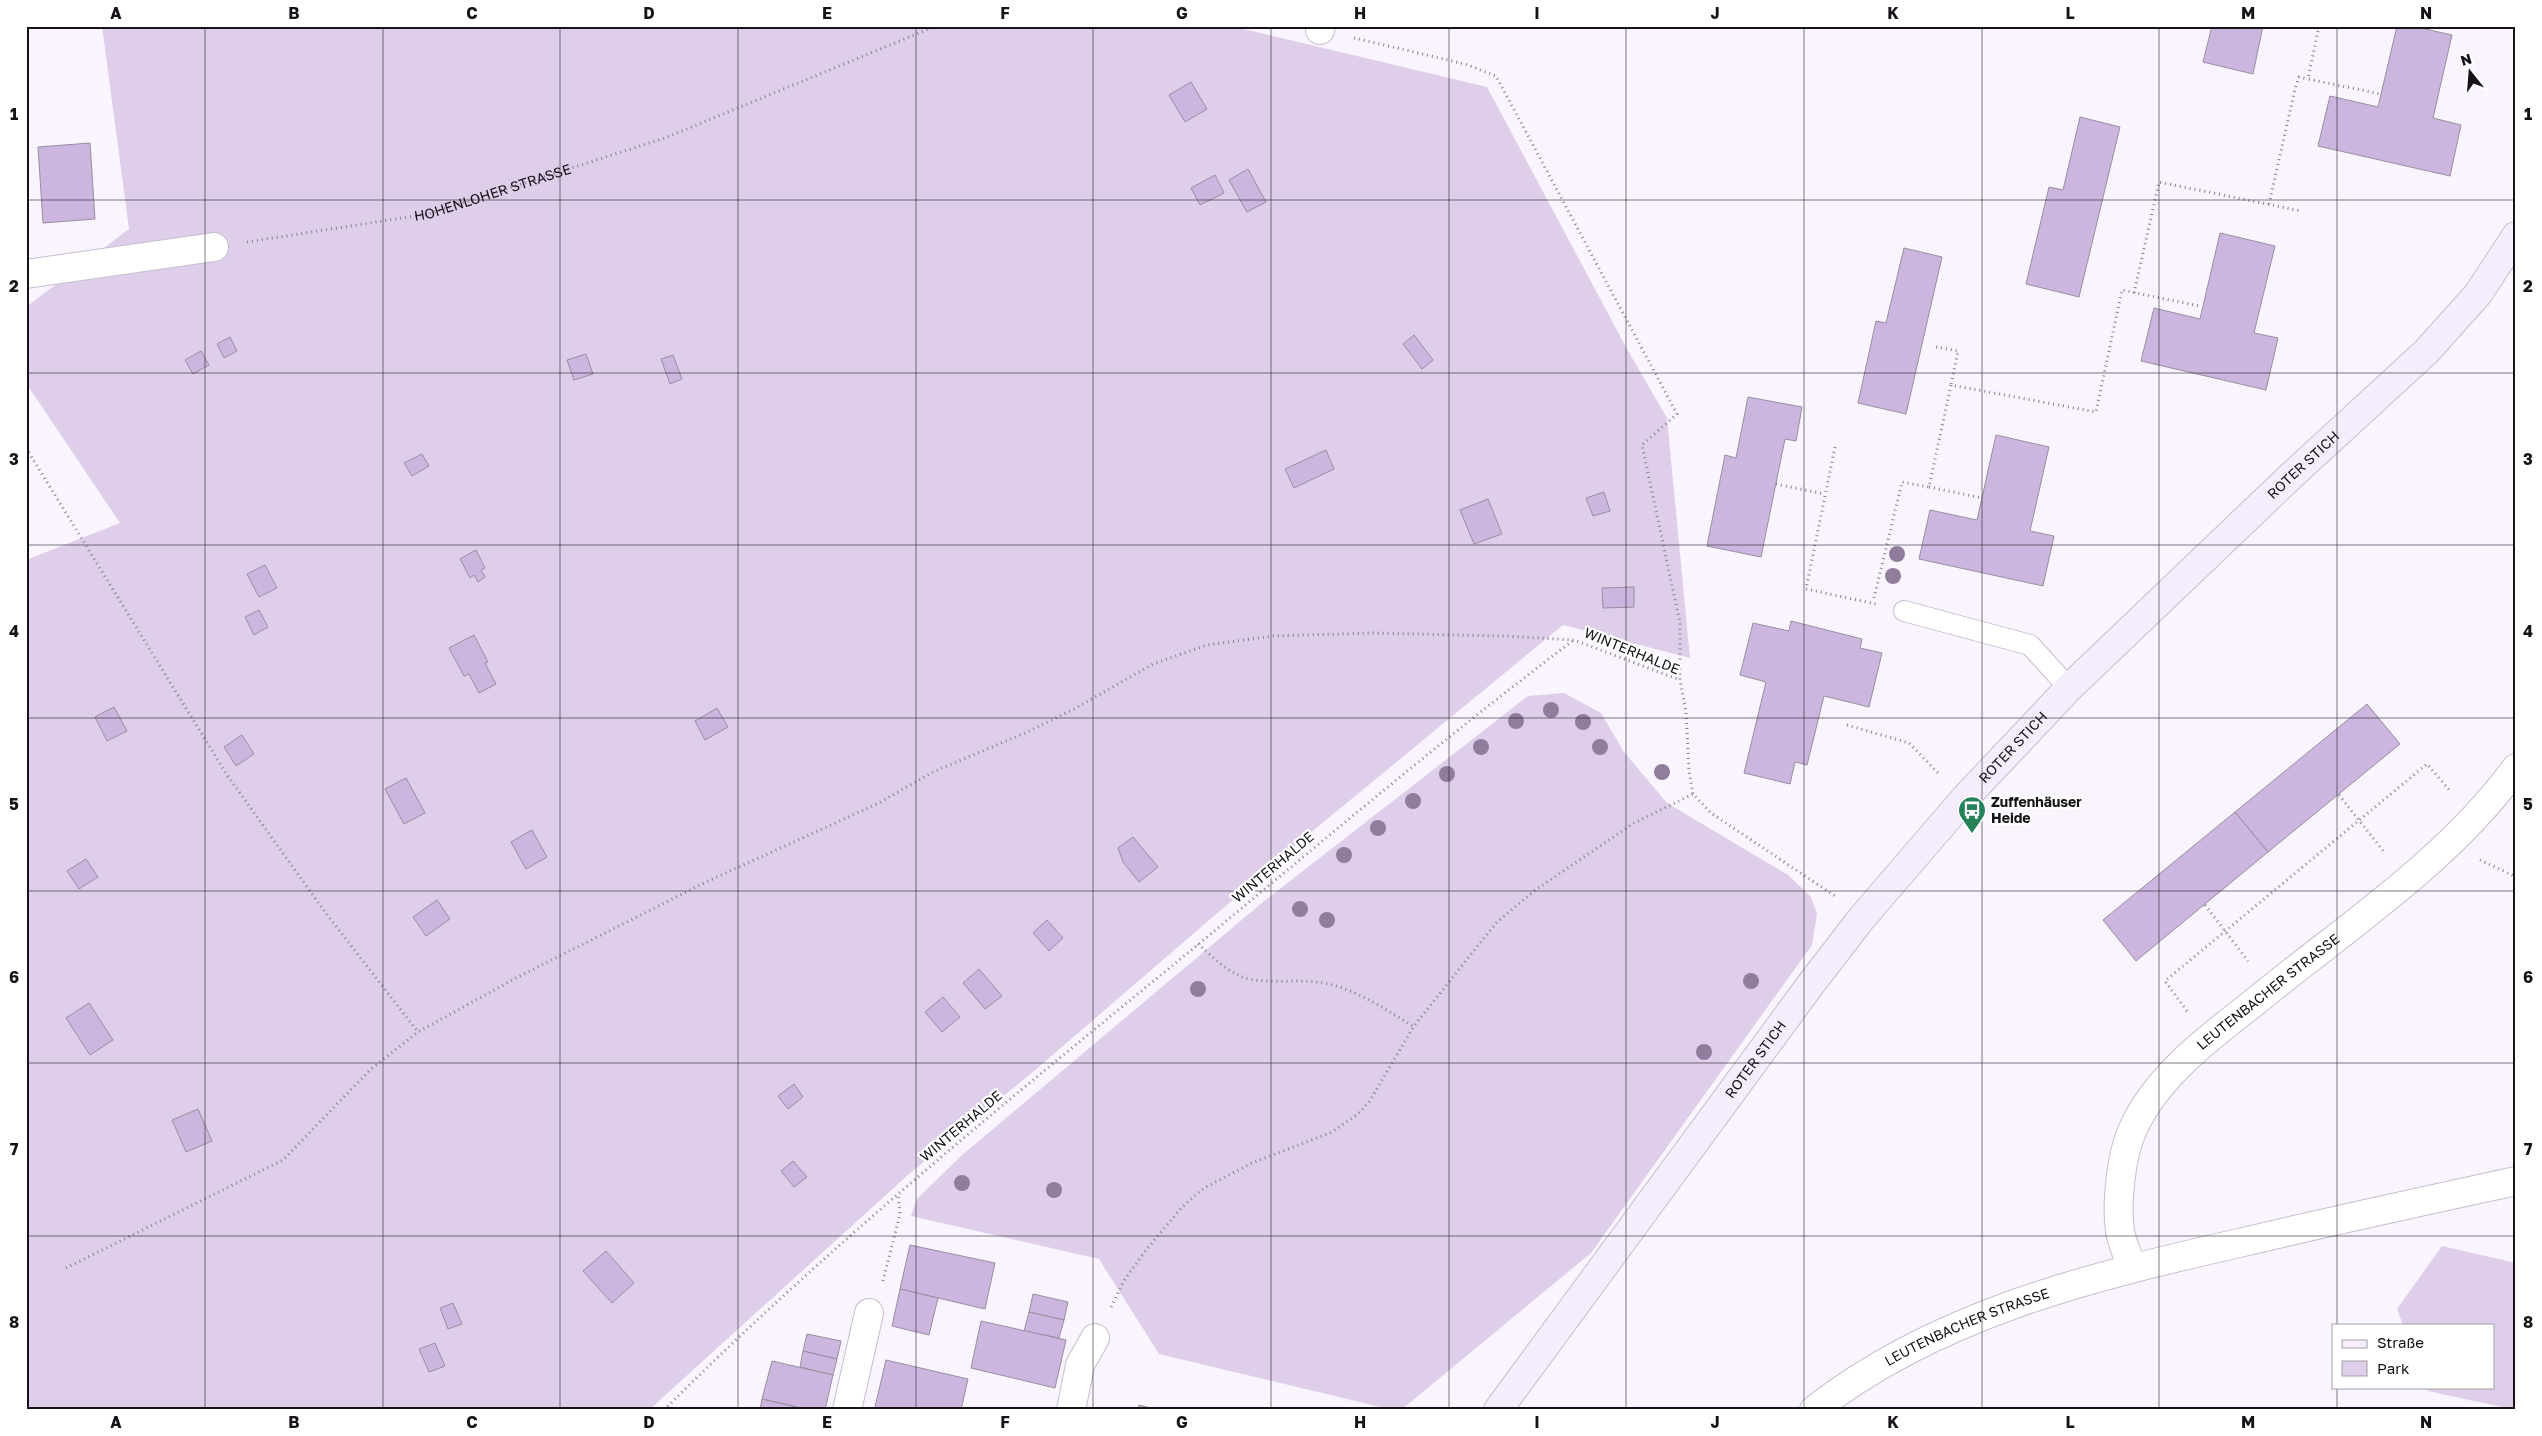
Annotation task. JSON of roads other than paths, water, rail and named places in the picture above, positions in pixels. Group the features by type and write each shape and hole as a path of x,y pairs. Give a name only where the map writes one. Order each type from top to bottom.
{"street":[{"name":"ROTER STICH","path":"1498,1410 1861,919 1966,797 2069,688 2291,476 2426,352 2478,294 2516,236"},
{"path":"26,274 214,247"},
{"name":"LEUTENBACHER STRASSE","path":"2131,1267 2120,1231 2119,1185 2131,1132 2147,1103 2163,1083 2208,1040 2408,881 2447,846 2494,797 2516,768"},
{"name":"LEUTENBACHER STRASSE","path":"1814,1410 1846,1385 1940,1334 1992,1311 2131,1267 2516,1181"},
{"path":"847,1410 869,1314"},
{"path":"1070,1410 1080,1365 1095,1338"}],"lane":[{"path":"1904,610 2030,645 2069,688"}],"place":[{"name":"Zuffenhäuser Heide","path":"1972,834"}]}
